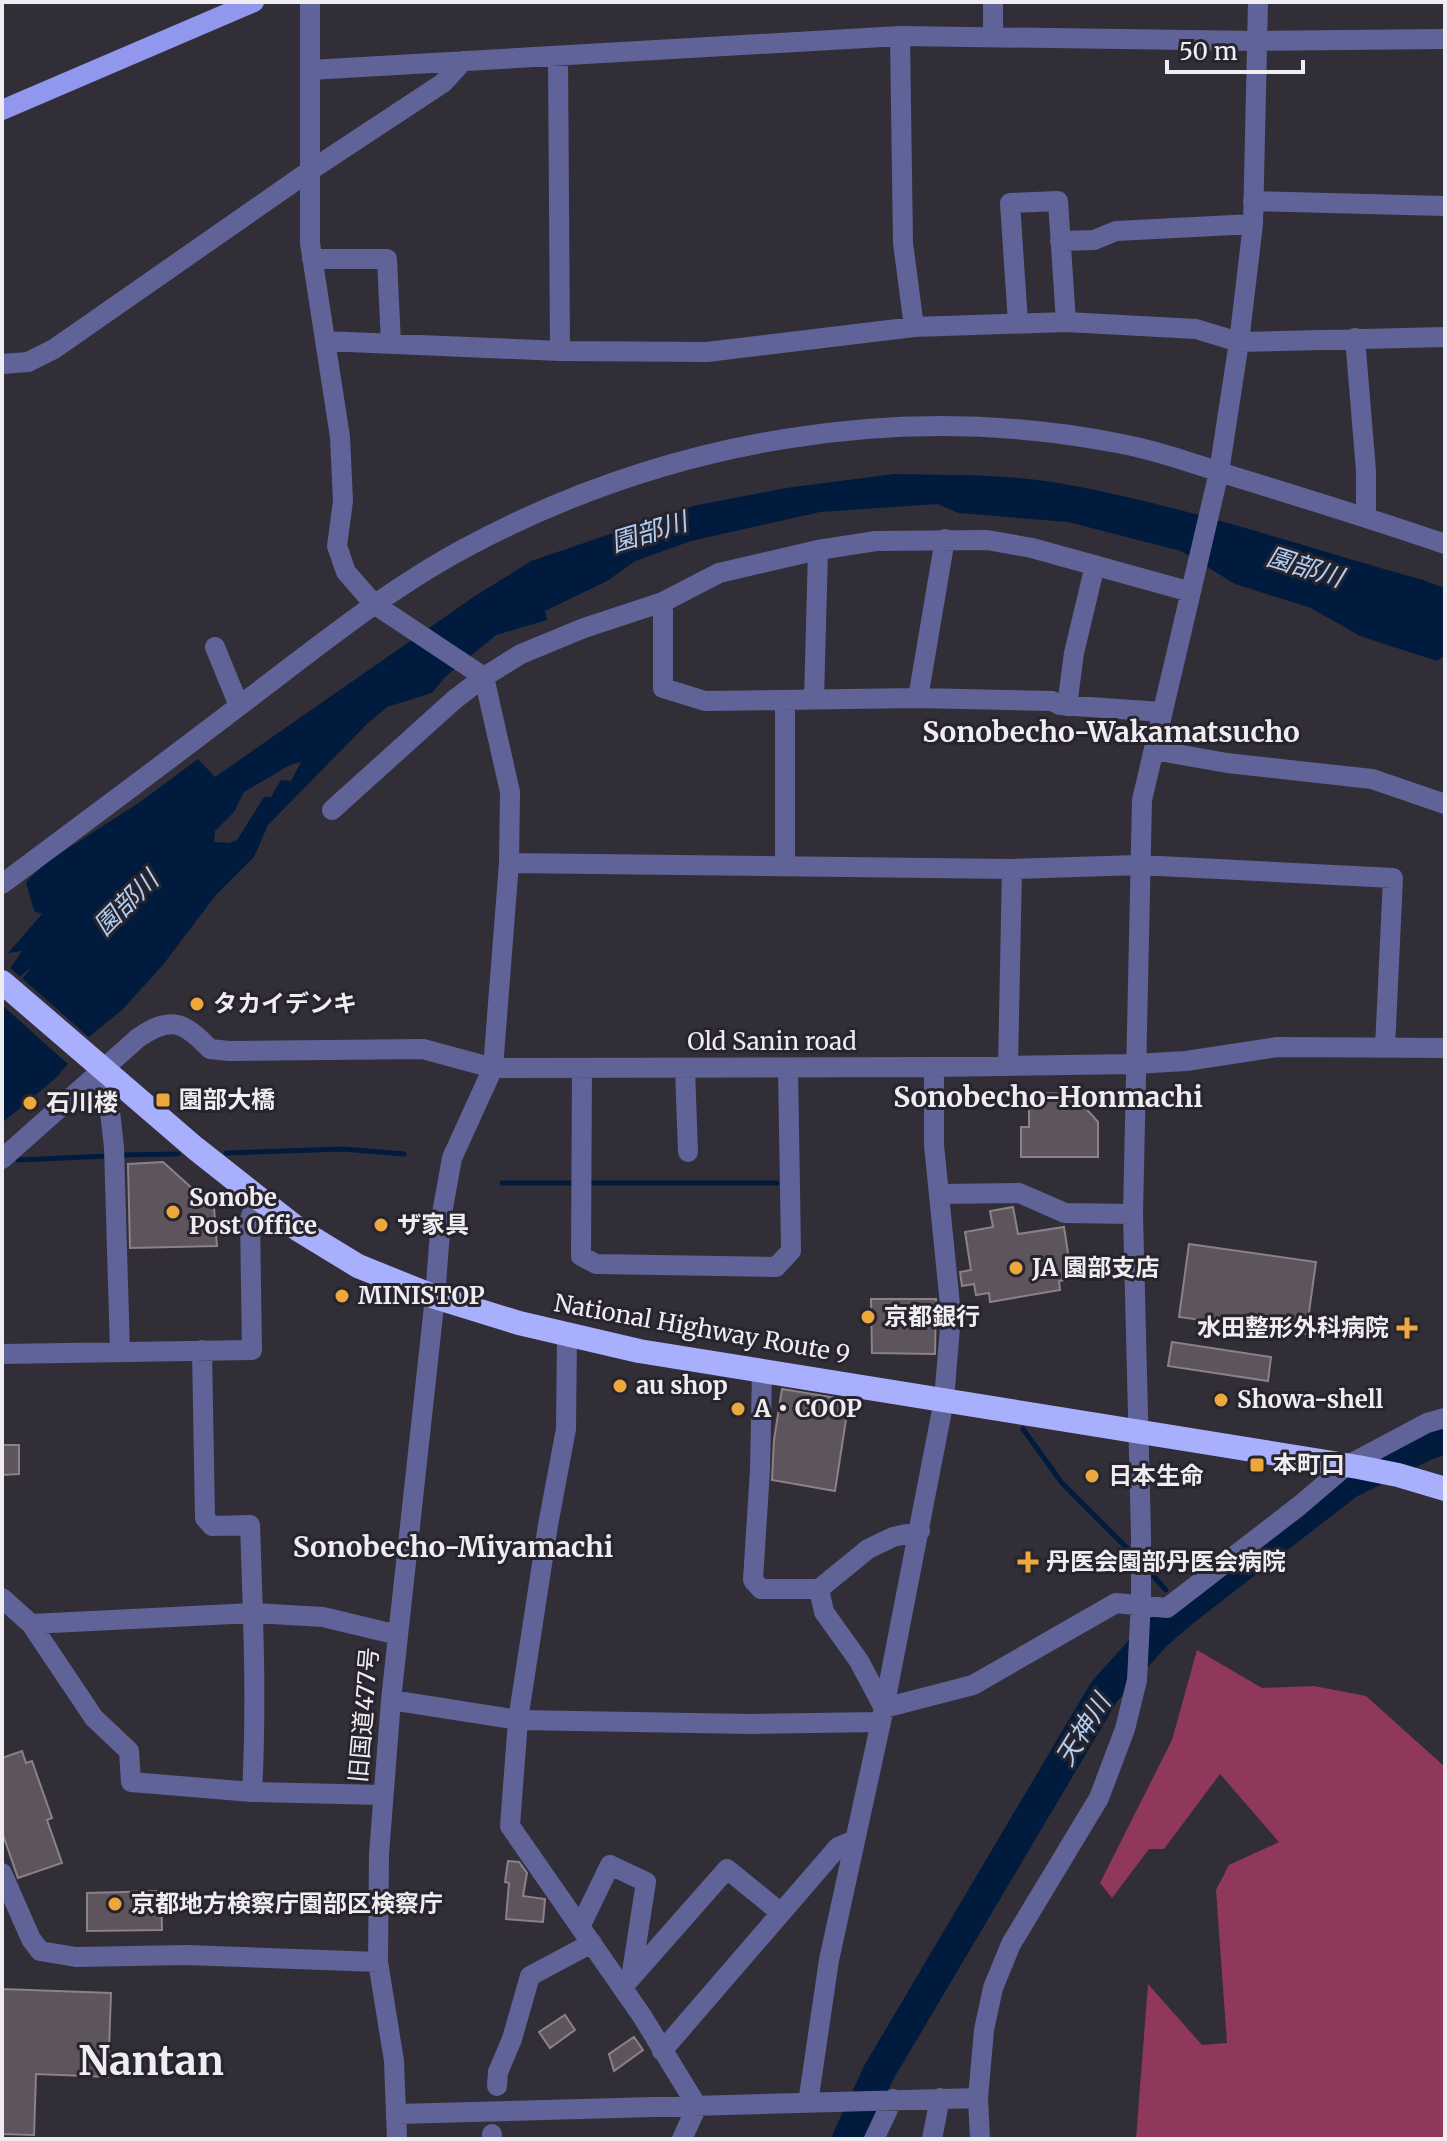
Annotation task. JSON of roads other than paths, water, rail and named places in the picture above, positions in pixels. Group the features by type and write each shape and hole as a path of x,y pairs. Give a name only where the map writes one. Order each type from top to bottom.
{"highway":[{"name":"National Highway Route 9","path":"2,982 82,1052 112,1061 257,1199 334,1253 435,1297 567,1335 639,1351 1352,1466 1445,1489"}],"main road":[{"path":"2,110 254,2"}],"street":[{"path":"310,2 308,172 312,259 340,437 343,501 337,546 346,572 379,608 478,673 510,792 509,863 493,1068"},
{"path":"993,2 993,37"},
{"path":"980,2139 978,2098 984,2030 993,1988 1011,1944 1099,1798 1125,1729 1137,1680 1141,1535 1133,1214 1142,800 1218,476 1239,342 1253,224 1258,2"},
{"path":"310,70 900,36 1258,41 1445,39"},
{"path":"900,36 903,243 914,327"},
{"path":"558,56 560,351"},
{"path":"2,364 28,362 54,349 308,172 443,83 463,61"},
{"path":"1018,323 1010,203 1058,201 1066,322"},
{"path":"1253,201 1445,206"},
{"path":"1060,241 1094,240 1116,231 1253,224"},
{"path":"312,259 387,259 391,344"},
{"path":"325,341 560,351 707,352 914,327 1066,322 1196,329 1239,342 1445,337"},
{"path":"1355,338 1366,471 1366,516"},
{"path":"2,884 239,706 466,548 540,511 620,480 686,460 784,437 838,430 929,426 1043,431 1120,443 1218,476 1366,516 1445,544"},
{"path":"918,698 945,539"},
{"path":"332,810 454,700 478,673 584,628 663,602 719,573 818,550 876,541 987,540 1192,587"},
{"path":"814,700 818,550"},
{"path":"1067,706 1074,653 1095,565"},
{"path":"663,602 663,688 705,701 918,698 1052,701 1067,706 1162,712"},
{"path":"215,647 239,706"},
{"path":"785,700 785,866"},
{"path":"1154,750 1227,763 1372,779 1445,804"},
{"path":"509,863 1012,869 1139,865 1393,878 1385,1048"},
{"path":"1008,1066 1012,869"},
{"name":"Old Sanin road","path":"112,1061 149,1030 161,1024 174,1023 192,1030 210,1049 423,1049 493,1068 1135,1064 1186,1061 1277,1047 1445,1048"},
{"path":"112,1061 120,1352"},
{"path":"2,1159 112,1061"},
{"path":"808,2103 829,1960 920,1531 944,1400 951,1315 934,1145 934,1067"},
{"name":"旧国道477号","path":"397,2139 394,2061 378,1962 383,1795 391,1700 435,1297 439,1231 452,1158 493,1068"},
{"path":"582,1068 581,1256 596,1264 776,1267 791,1251 788,1068"},
{"path":"685,1069 688,1152"},
{"path":"939,1194 1019,1193 1065,1213 1133,1214"},
{"path":"2,1354 252,1350 250,1219 257,1199"},
{"path":"567,1335 566,1429 518,1720 510,1826 586,1935 627,1983 662,2051 697,2106"},
{"path":"202,1350 205,1518 212,1526 250,1525 256,1716 252,1792"},
{"path":"762,1371 753,1580 761,1589 819,1589 868,1549 893,1537 920,1531"},
{"path":"391,1700 518,1720 750,1724 882,1715 973,1685 1116,1603 1167,1608 1352,1466 1427,1423 1445,1418"},
{"path":"819,1589 824,1612 859,1661 882,1715"},
{"path":"2,1598 31,1624 94,1718 129,1751 131,1782 252,1792 383,1795"},
{"path":"31,1624 253,1613 323,1617 398,1635"},
{"path":"662,2051 838,1847 855,1840"},
{"path":"497,2086 498,2072 512,2039 530,1976 586,1935 610,1865 646,1882 627,1983"},
{"path":"627,1983 727,1869 781,1913"},
{"path":"2,1873 31,1939 40,1951 76,1957 187,1955 378,1962"},
{"path":"932,2139 940,2098"},
{"path":"397,2114 978,2098"},
{"path":"874,2139 890,2099"},
{"path":"682,2139 697,2106"}],"water":[{"name":"園部川","path":"894,474 979,476 1064,484 1155,504 1445,588 1445,655 1437,661 1360,636 1311,608 1235,584 1181,551 1068,522 959,513 937,504 820,512 691,541 635,561 607,581 545,611 547,620 496,635 445,677 432,693 387,707 268,825 254,857 216,895 162,966 121,1011 91,1035 57,1077 2,1123 2,1003 32,967 2,991 2,980 22,951 8,953 42,914 34,911 26,882 47,862 140,802 198,759 215,777 475,596 531,561 693,506 786,488","holes":["301,762 291,781 281,780 271,797 264,797 237,840 214,842 215,831 234,812 244,792 290,765"]}],"waterway":[{"path":"226,1153 343,1149 404,1154"},
{"path":"119,1155 178,1154"},
{"path":"18,1160 109,1156"},
{"path":"502,1183 577,1183"},
{"path":"587,1183 777,1183"},
{"path":"1023,1429 1062,1483 1136,1557"},
{"name":"天神川","path":"848,2139 879,2072 1104,1692 1154,1636 1184,1610 1348,1483 1445,1438"},
{"path":"1148,1570 1166,1590"}],"place":[{"name":"タカイデンキ","path":"197,1004"},
{"name":"園部大橋","path":"163,1100"},
{"name":"石川楼","path":"30,1103"},
{"name":"Sonobe Post Office","path":"173,1212"},
{"name":"ザ家具","path":"381,1225"},
{"name":"JA 園部支店","path":"1016,1268"},
{"name":"MINISTOP","path":"342,1296"},
{"name":"京都銀行","path":"868,1317"},
{"name":"水田整形外科病院","path":"1407,1328"},
{"name":"au shop","path":"620,1386"},
{"name":"Showa-shell","path":"1221,1400"},
{"name":"A・COOP","path":"738,1409"},
{"name":"本町口","path":"1257,1465"},
{"name":"日本生命","path":"1092,1476"},
{"name":"丹医会園部丹医会病院","path":"1028,1562"},
{"name":"京都地方検察庁園部区検察庁","path":"115,1904"}],"district":[{"name":"Sonobecho-Wakamatsucho","path":"1111,732"},
{"name":"Sonobecho-Honmachi","path":"1048,1097"},
{"name":"Sonobecho-Miyamachi","path":"453,1547"},
{"name":"Nantan","path":"151,2061"}]}
